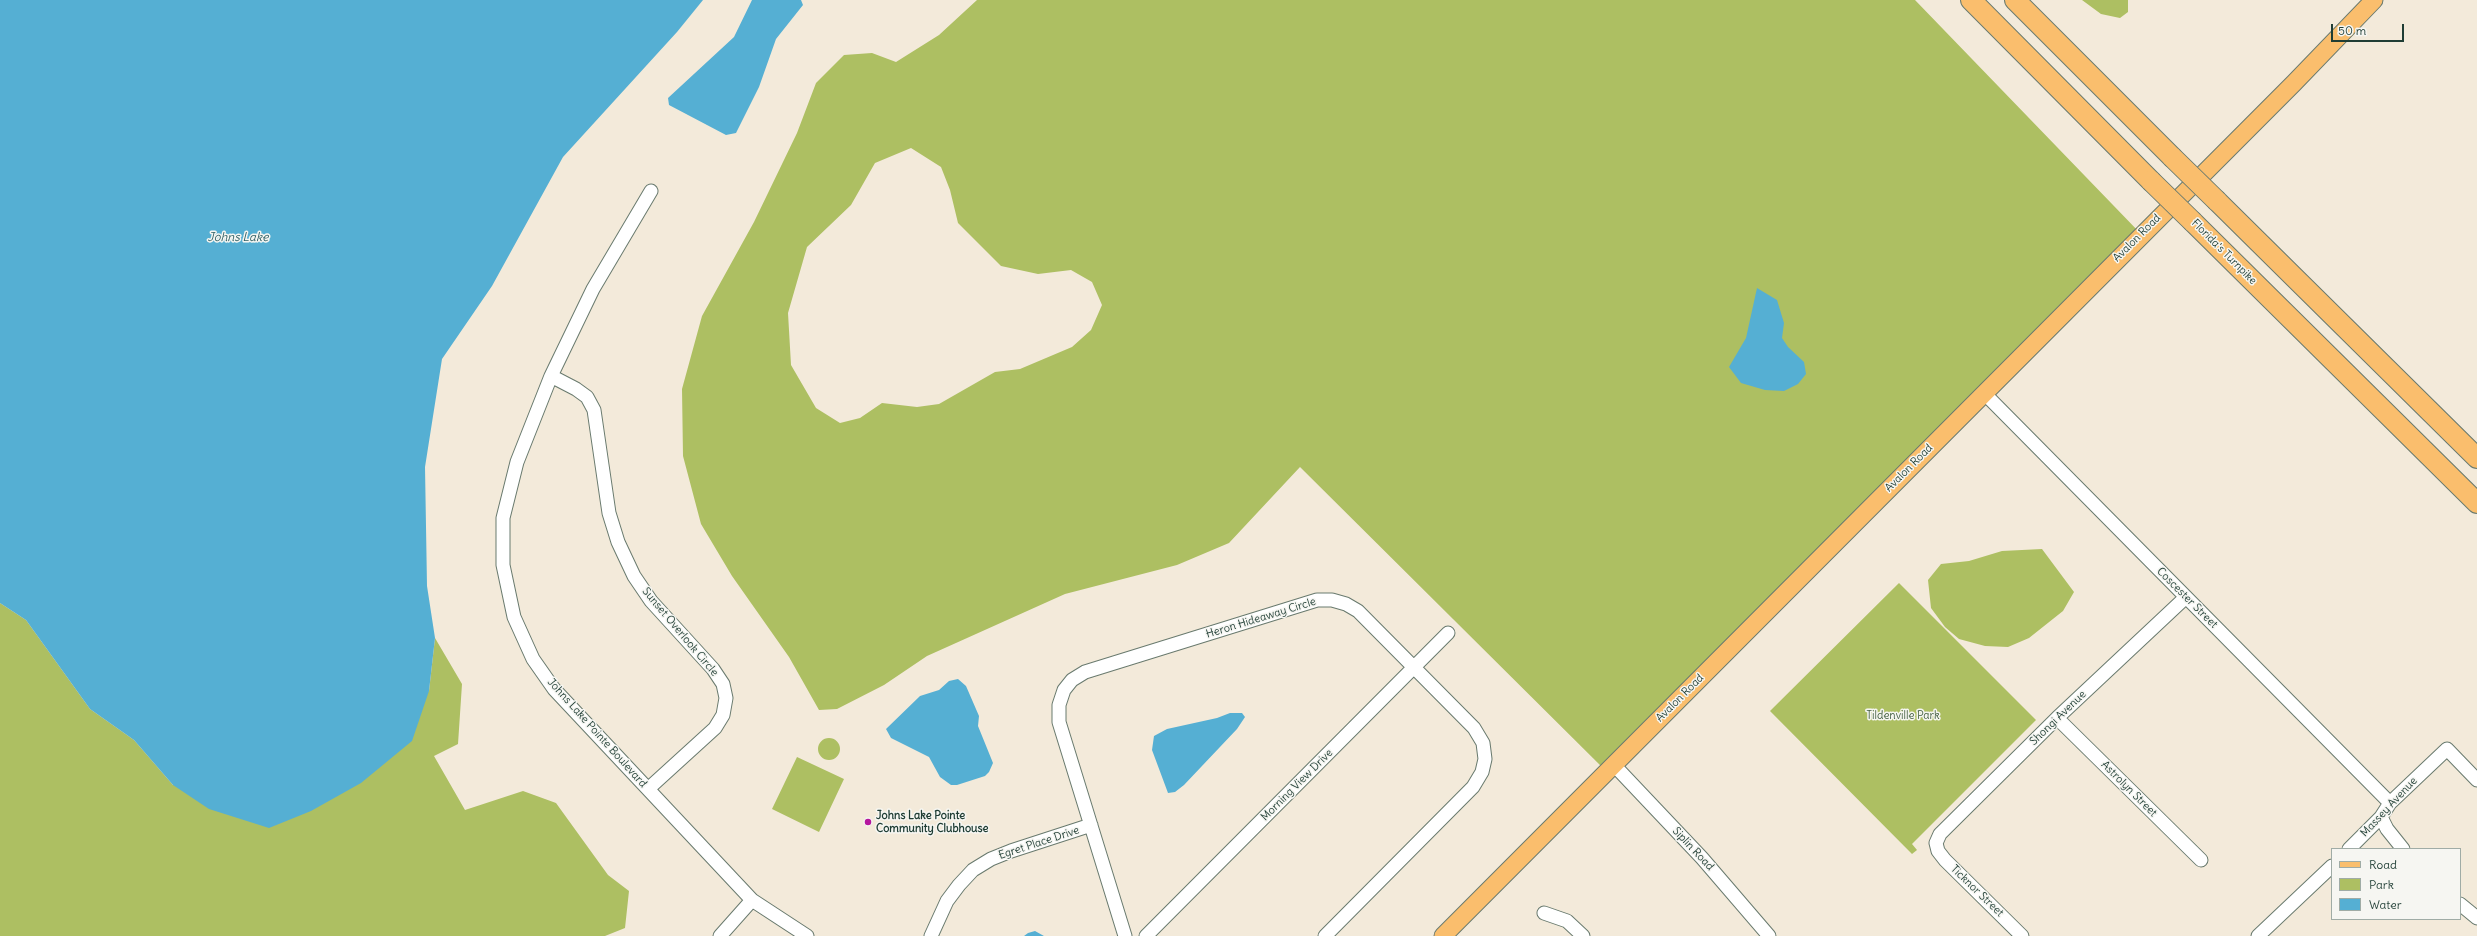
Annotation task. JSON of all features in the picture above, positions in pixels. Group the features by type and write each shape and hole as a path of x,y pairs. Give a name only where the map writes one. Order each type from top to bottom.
{"highway":[{"name":"Florida's Turnpike","path":"1971,0 2151,181 2477,503"},
{"path":"2015,0 2477,458"}],"main road":[{"name":"Avalon Road","path":"1443,936 2374,0"}],"street":[{"name":"Johns Lake Pointe Boulevard","path":"651,191 593,289 551,376 517,462 503,518 503,565 514,617 533,659 554,689 752,900 807,936"},
{"name":"Sunset Overlook Circle","path":"551,376 588,397 594,410 609,513 618,542 634,576 651,602 714,669 725,691 726,698 723,715 714,728 648,789"},
{"name":"Coscester Street","path":"1984,393 2390,803"},
{"name":"Shongi Avenue","path":"1936,843 1945,827 2186,596"},
{"name":"Heron Hideaway Circle","path":"1125,936 1059,722 1059,705 1064,690 1072,680 1085,672 1317,600 1332,600 1346,604 1358,611 1474,728 1483,743 1485,759 1482,772 1473,787 1325,936"},
{"name":"Morning View Drive","path":"1146,936 1448,633"},
{"name":"Astrolyn Street","path":"2057,718 2201,860"},
{"name":"Massey Avenue","path":"2350,848 2381,817 2390,803 2447,749 2477,780"},
{"name":"Siplin Road","path":"1614,765 1702,858 1769,936"},
{"path":"2381,817 2387,830 2402,848"},
{"name":"Egret Place Drive","path":"931,936 947,901 973,870 991,859 1011,851 1091,825"},
{"name":"Ticknor Street","path":"1936,843 1938,851 1945,860 2022,936"},
{"path":"2266,933 2331,867"},
{"path":"720,936 752,900"},
{"path":"2461,905 2477,918"},
{"path":"1544,913 1567,921 1583,936"}],"green space":[{"path":"977,0 1915,0 2141,234 1607,772 1300,467 1229,543 1177,565 1065,594 927,656 884,685 837,709 819,710 789,657 732,576 701,524 683,456 682,389 702,316 754,222 797,133 816,83 844,55 872,53 896,62 939,35","holes":["911,148 941,167 950,190 958,223 1001,266 1038,274 1071,270 1092,282 1102,305 1091,330 1072,347 1020,369 995,372 939,404 917,407 882,403 860,418 840,423 816,408 791,365 788,313 807,247 851,205 875,163"]},
{"path":"2082,0 2128,0 2128,12 2120,18 2101,14"},
{"path":"2042,549 2074,592 2063,611 2029,638 2008,647 1985,646 1959,639 1945,627 1931,608 1928,580 1941,564 1969,561 2002,551"},
{"name":"Tildenville Park","path":"1899,583 2036,720 1912,844 1917,850 1912,854 1770,711"},
{"path":"0,603 26,620 90,709 134,740 173,785 429,691 435,638 462,684 458,744 434,756 465,810 523,791 556,803 608,875 629,891 625,928 605,936 0,936"},
{"path":"829,738 837,741 840,749 837,757 829,760 821,757 818,749 821,741"},
{"path":"797,757 844,779 819,832 772,809"}],"water":[{"name":"Johns Lake","path":"0,0 703,0 677,32 563,157 492,286 442,359 425,467 427,586 435,638 429,691 412,741 361,783 311,811 269,828 209,809 173,785 134,740 90,709 26,620 0,603"},
{"path":"752,0 801,0 803,5 776,39 759,87 736,133 726,135 669,105 668,98 734,37"},
{"path":"1757,288 1777,300 1784,323 1782,338 1788,347 1804,362 1806,374 1798,384 1784,391 1765,390 1741,383 1729,367 1746,338"},
{"path":"958,679 966,686 979,716 978,726 993,763 989,772 985,776 957,785 951,785 940,777 929,757 891,738 886,729 920,696 939,690 949,681"},
{"path":"1230,713 1242,713 1245,717 1237,729 1184,785 1175,792 1168,793 1152,750 1154,736 1167,729 1217,718"},
{"path":"1035,931 1044,936 1024,936 1028,933"}],"place":[{"name":"Johns Lake Pointe Community Clubhouse","path":"868,822"}]}
